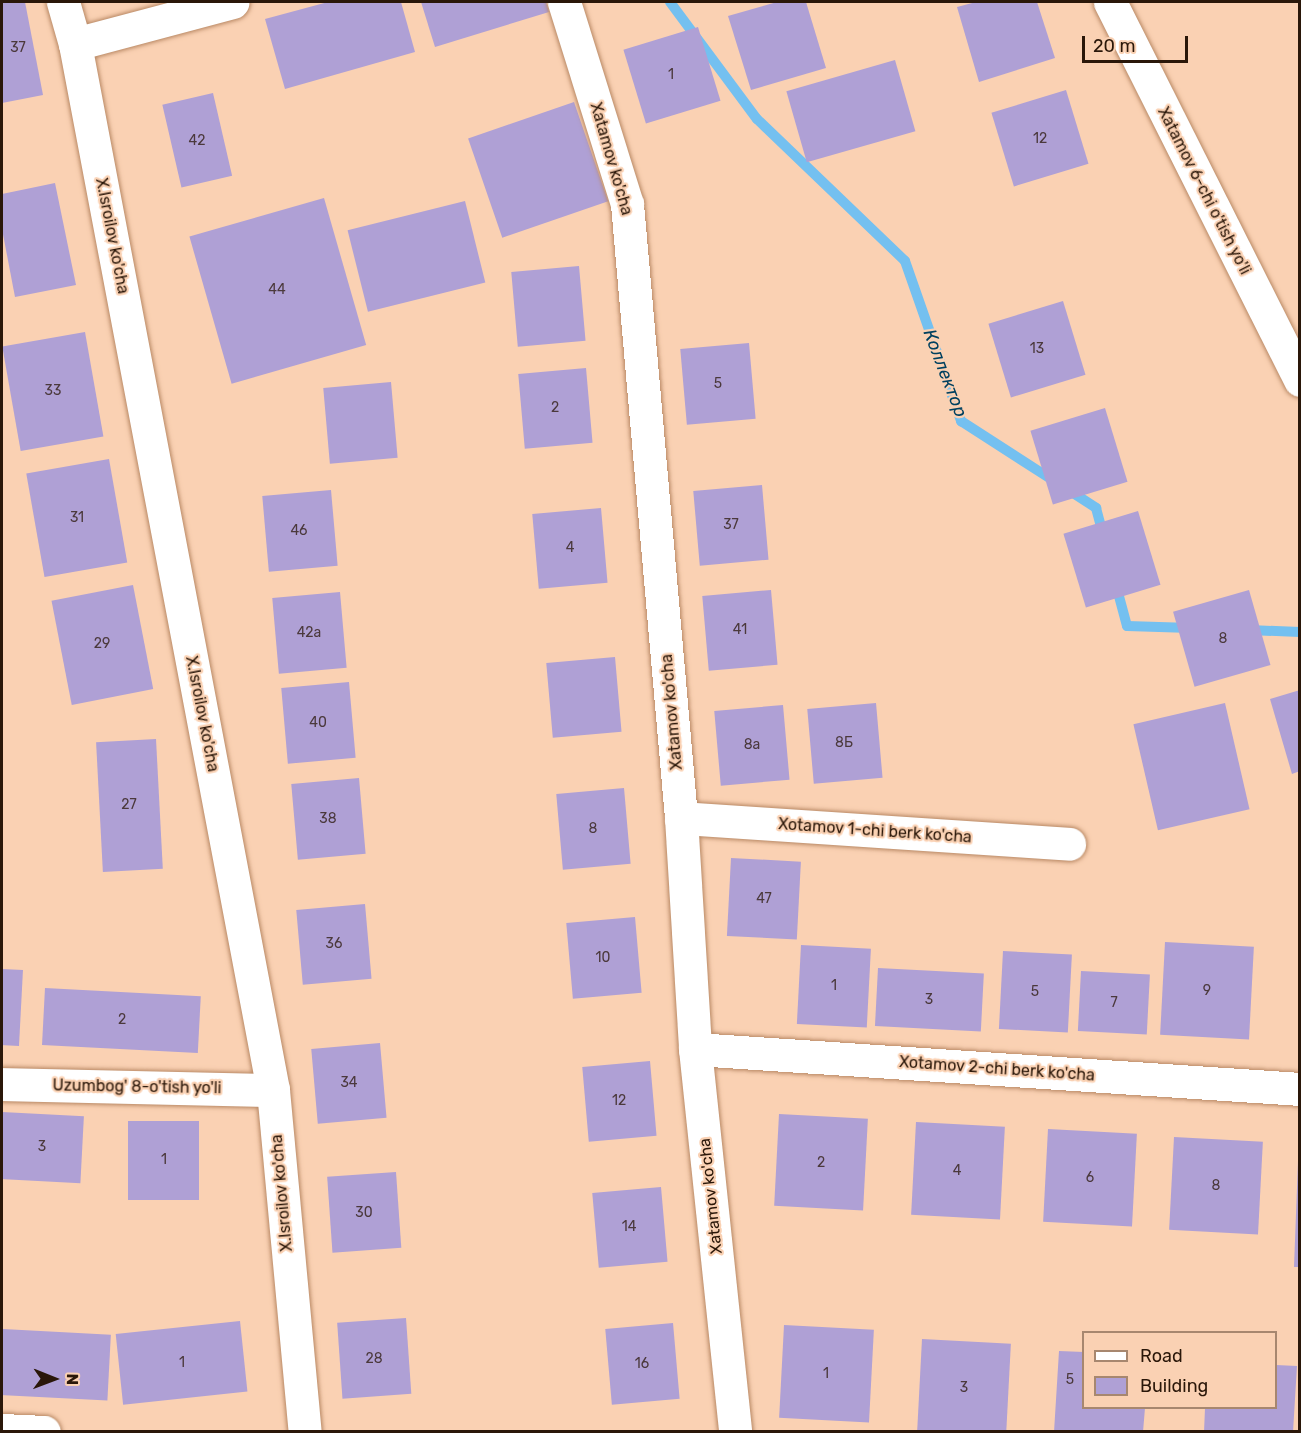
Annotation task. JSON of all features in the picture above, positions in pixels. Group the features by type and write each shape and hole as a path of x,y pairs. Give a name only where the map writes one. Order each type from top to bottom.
{"street":[{"name":"X.Isroilov ko'cha","path":"63,2 75,44 273,1090 305,1431"},
{"path":"75,44 233,2"},
{"name":"Xatamov ko'cha","path":"564,2 627,204 681,818 695,1048 735,1431"},
{"name":"Xatamov 6-chi o'tish yo'li","path":"1110,2 1299,380"},
{"name":"Xotamov 1-chi berk ko'cha","path":"681,818 1069,844"},
{"name":"Xotamov 2-chi berk ko'cha","path":"695,1048 1299,1089"},
{"name":"Uzumbog' 8-o'tish yo'li","path":"2,1084 273,1090"},
{"path":"2,1430 44,1431"}],"building":[{"path":"2,2 25,2 43,95 2,103"},
{"path":"328,2 401,2 415,52 285,89 265,19"},
{"path":"421,2 546,2 549,12 435,47"},
{"path":"777,2 806,2 826,68 751,90 728,16"},
{"path":"976,2 1037,2 1055,58 979,82 957,7"},
{"path":"698,27 721,101 646,123 623,50"},
{"path":"895,60 915,131 807,162 786,91"},
{"path":"1066,90 1089,164 1014,186 991,113"},
{"path":"213,93 232,176 181,188 162,105"},
{"path":"574,102 608,201 502,238 468,138"},
{"path":"55,183 76,285 15,297 2,229 2,194"},
{"path":"324,198 366,345 232,384 189,237"},
{"path":"465,201 485,283 368,312 348,230"},
{"path":"579,266 586,341 518,347 511,272"},
{"path":"1063,301 1086,375 1011,397 988,324"},
{"path":"85,332 103,436 21,451 2,347"},
{"path":"749,343 756,419 687,425 680,349"},
{"path":"586,368 593,443 525,449 518,374"},
{"path":"391,382 398,458 330,464 323,388"},
{"path":"1105,408 1128,482 1053,504 1030,431"},
{"path":"109,459 127,562 45,577 26,474"},
{"path":"762,485 769,560 700,566 693,491"},
{"path":"331,490 338,566 269,572 262,496"},
{"path":"601,508 608,583 539,589 532,514"},
{"path":"1138,511 1161,585 1086,607 1063,534"},
{"path":"133,585 153,689 72,705 52,601"},
{"path":"771,590 778,665 709,671 702,596"},
{"path":"1249,590 1270,665 1195,687 1173,612"},
{"path":"340,592 347,668 279,674 272,598"},
{"path":"615,657 622,732 553,738 546,663"},
{"path":"349,682 356,758 288,764 281,688"},
{"path":"1300,690 1300,771 1292,774 1270,699"},
{"path":"876,703 883,778 814,784 807,709"},
{"path":"1225,703 1250,809 1158,830 1133,724"},
{"path":"783,705 790,780 721,786 714,711"},
{"path":"156,739 163,869 103,872 96,742"},
{"path":"359,778 366,854 298,860 291,784"},
{"path":"624,788 631,864 563,870 556,794"},
{"path":"731,858 801,862 797,940 727,936"},
{"path":"365,904 372,979 303,985 296,910"},
{"path":"635,917 642,993 573,999 566,923"},
{"path":"1165,942 1254,947 1249,1040 1160,1035"},
{"path":"801,945 871,949 867,1028 797,1024"},
{"path":"1003,951 1072,955 1068,1033 999,1029"},
{"path":"878,968 984,974 981,1031 875,1026"},
{"path":"2,969 23,970 19,1046 2,1045"},
{"path":"1081,971 1150,975 1147,1035 1078,1031"},
{"path":"45,988 201,996 198,1053 42,1045"},
{"path":"380,1043 387,1118 318,1124 311,1049"},
{"path":"650,1061 657,1136 589,1142 582,1067"},
{"path":"2,1112 84,1116 80,1183 2,1179"},
{"path":"779,1114 868,1119 863,1211 774,1206"},
{"path":"128,1121 199,1121 199,1200 128,1200"},
{"path":"916,1122 1005,1127 1000,1220 911,1215"},
{"path":"1048,1129 1137,1134 1132,1227 1043,1222"},
{"path":"1174,1137 1263,1142 1258,1235 1169,1230"},
{"path":"1298,1161 1300,1161 1300,1267 1294,1267"},
{"path":"396,1172 401,1248 332,1253 327,1177"},
{"path":"661,1187 668,1262 599,1268 592,1193"},
{"path":"406,1318 411,1394 342,1399 337,1323"},
{"path":"240,1321 247,1392 123,1405 116,1334"},
{"path":"673,1323 680,1399 612,1405 605,1329"},
{"path":"784,1325 874,1330 869,1423 779,1418"},
{"path":"3,1329 111,1335 107,1401 2,1395"},
{"path":"922,1339 1011,1344 1006,1432 917,1432"},
{"path":"1059,1351 1082,1352 1082,1409 1145,1409 1143,1432 1054,1432"},
{"path":"1277,1365 1297,1366 1293,1432 1204,1432 1205,1409 1277,1409"}],"waterway":[{"name":"Коллектор","path":"670,2 757,119 905,261 961,421 1054,481"},
{"name":"Коллектор","path":"1067,489 1096,508 1103,535"},
{"name":"Коллектор","path":"1116,585 1127,626 1191,628"},
{"name":"Коллектор","path":"1249,630 1300,632"}]}
